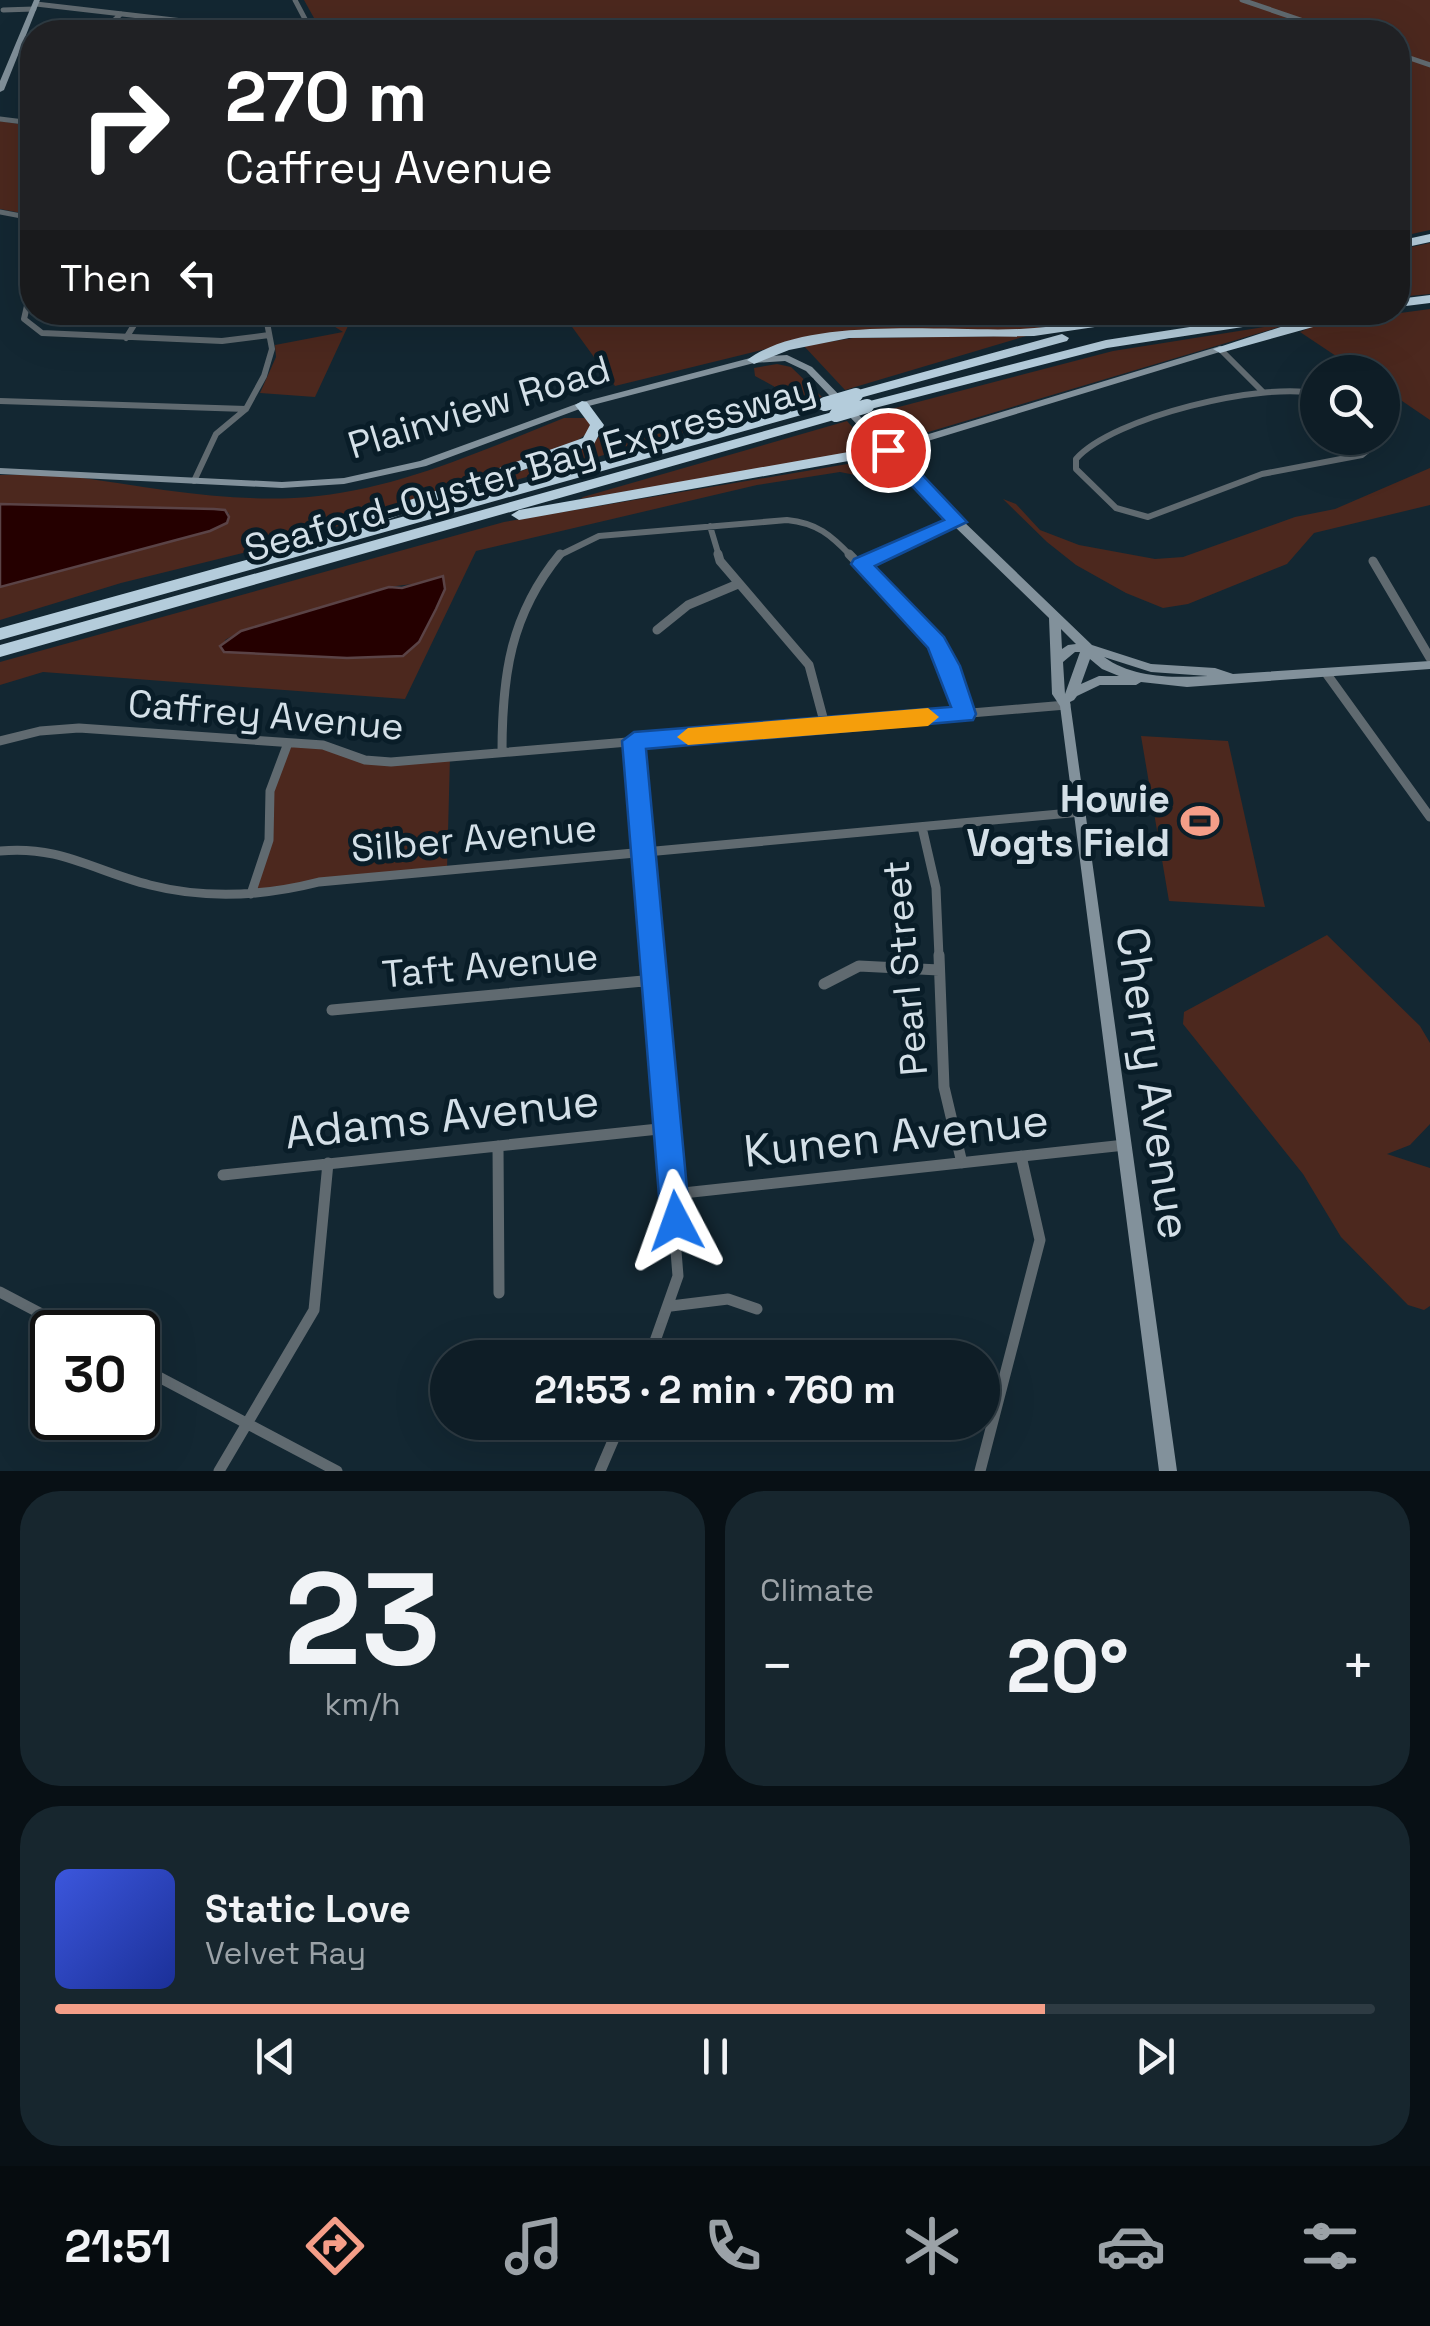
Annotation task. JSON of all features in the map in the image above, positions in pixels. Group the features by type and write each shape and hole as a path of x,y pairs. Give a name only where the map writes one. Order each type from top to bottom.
{"highway":[{"path":"754,360 776,349 860,334 1042,332 1082,325"},
{"name":"Seaford-Oyster Bay Expressway","path":"0,651 377,545 1111,325"},
{"name":"Seaford-Oyster Bay Expressway","path":"861,401 1106,344 1230,325"},
{"path":"1220,349 1300,325"},
{"path":"792,359 802,343"},
{"path":"219,574 584,444 598,429 582,404"},
{"name":"Seaford-Oyster Bay Expressway","path":"0,634 831,410"},
{"path":"377,545 888,450"}],"main road":[{"path":"0,90 20,42"},
{"path":"888,450 1220,349"},
{"path":"792,359 810,369 957,522 1088,648 1095,660 1150,679"},
{"name":"Plainview Road","path":"0,471 314,485 388,474 582,404 754,360 792,359"},
{"name":"Cherry Avenue","path":"1055,616 1058,694 1069,699"},
{"path":"1058,659 1072,648 1088,648 1151,668 1215,672 1228,677"},
{"name":"Cherry Avenue","path":"1088,648 1069,699 1168,1471"},
{"path":"1069,699 1099,681 1217,682 1228,677 1326,673 1430,661"}],"street":[{"path":"1242,0 1301,20"},
{"path":"3,10 36,4 175,20"},
{"path":"115,20 122,14"},
{"path":"30,325 33,330 48,334 126,338 222,341 269,335"},
{"path":"126,338 134,325"},
{"path":"194,481 216,434 246,410 269,364 267,325"},
{"path":"1220,349 1262,392"},
{"path":"1300,390 1262,392 1198,405 1143,422 1083,451 1076,459 1076,469 1114,507 1148,518 1262,474 1362,455"},
{"path":"0,401 246,410"},
{"path":"502,752 502,688 508,660 538,580 550,562 574,544 600,536 710,526 806,522 828,532 936,643 949,666 965,714"},
{"path":"861,564 957,522"},
{"path":"710,526 720,561 809,665 824,725"},
{"path":"1374,561 1430,661"},
{"path":"658,630 688,605 738,584"},
{"path":"1326,673 1430,817"},
{"name":"Caffrey Avenue","path":"0,741 79,728 323,745 374,762 965,714 1069,699"},
{"path":"634,741 678,1276 656,1340"},
{"path":"251,894 269,840 270,792 288,743"},
{"name":"Silber Avenue","path":"0,851 51,850 85,858 151,885 281,893 320,882 1081,812"},
{"name":"Pearl Street","path":"922,827 936,888 944,1087 962,1163"},
{"path":"824,984 859,966 939,970"},
{"name":"Taft Avenue","path":"332,1010 654,980"},
{"name":"Adams Avenue","path":"223,1175 668,1128"},
{"name":"Kunen Avenue","path":"674,1194 1124,1145"},
{"path":"498,1146 499,1293"},
{"path":"980,1471 1040,1240 1021,1156"},
{"path":"218,1471 318,1301 328,1163"},
{"path":"0,1292 34,1310"},
{"path":"670,1306 728,1299 757,1309"},
{"path":"160,1378 337,1471"},
{"path":"600,1471 613,1440"}],"shaded area":[{"path":"304,0 1430,0 1430,230 1410,234 1410,20 314,18"},
{"path":"0,121 20,124 20,213 0,209"},
{"path":"1430,243 1430,294 1410,296 1410,247"},
{"path":"1430,309 1430,420 1400,400 1400,355 1334,355 1300,332 1316,325 1410,325 1410,312"},
{"path":"332,325 348,325 315,397 260,393 276,357 275,345 343,332"},
{"path":"571,325 1053,325 1028,330 831,333 615,386"},
{"path":"1286,325 905,439 889,433 872,414 1113,351"},
{"path":"1026,336 845,390 804,346 853,338"},
{"path":"777,364 791,367 822,397 776,406 414,509 586,448 608,429 634,439 700,425 776,398 779,394 775,387 755,376 754,368"},
{"path":"564,418 586,418 589,432 578,440 308,537 121,583 0,620 0,587 210,531 227,523 229,513 214,509 0,504 0,475 67,476 227,497 318,496 413,476"},
{"path":"847,421 874,451 580,499 583,497"},
{"path":"871,460 896,483 840,472 757,485 476,551 405,699 43,672 0,685 0,662 504,522","holes":["421,583 445,589 419,641 403,656 347,658 224,652 225,640 241,631 388,587"]},
{"path":"1430,468 1430,505 1314,533 1287,564 1188,604 1163,608 1076,565 1003,499 1016,504 1040,530 1079,545 1155,559 1183,557 1295,517 1335,509"},
{"path":"0,504 214,509 225,510 229,517 227,523 210,531 0,587"},
{"path":"443,576 445,589 436,609 419,642 403,656 347,658 224,652 220,646 241,631 389,587 402,588"},
{"name":"Howie Vogts Field","path":"1141,736 1228,741 1265,907 1169,901"},
{"path":"288,743 323,745 365,760 450,757 447,870 251,894 269,840 268,806"},
{"path":"1327,935 1420,1026 1430,1043 1430,1124 1410,1145 1387,1154 1430,1168 1430,1306 1424,1310 1408,1305 1341,1237 1303,1174 1183,1024 1184,1012"}],"slow traffic":[{"path":"688,737 928,717"}],"place":[{"name":"Howie Vogts Field","path":"1200,821"}],"route":[{"path":"676,1221 634,741 965,714 949,666 936,643 861,564 957,522 888,450"}]}
